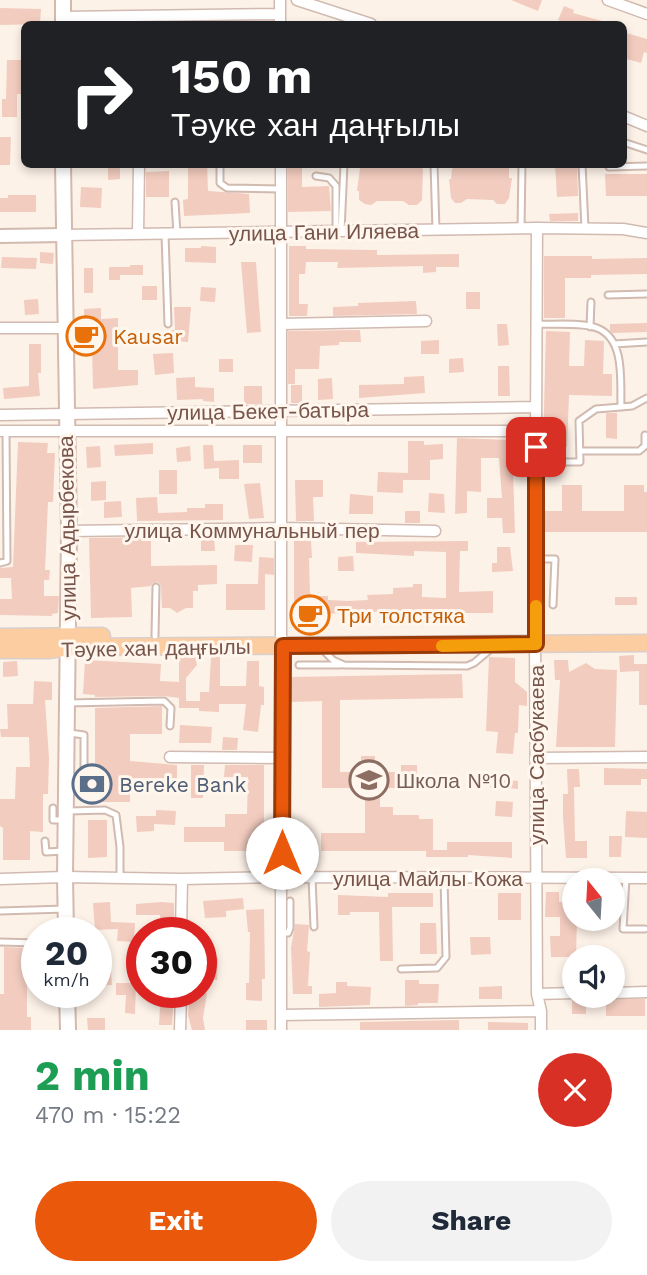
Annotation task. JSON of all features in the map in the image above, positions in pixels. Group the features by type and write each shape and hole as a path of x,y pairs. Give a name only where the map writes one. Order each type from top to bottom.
{"main road":[{"path":"63,0 63,21"},
{"name":"улица Адырбекова","path":"63,168 69,531 66,778 61,813 65,851 65,917"},
{"name":"Тәуке хан даңғылы","path":"0,650 50,650 68,642 155,636 283,641 319,646 496,645 535,640 647,634"},
{"name":"Тәуке хан даңғылы","path":"0,637 68,642 535,640 647,643"},
{"path":"67,1008 68,1030"}],"street":[{"path":"63,21 280,19 280,0"},
{"path":"297,0 362,21"},
{"path":"608,0 647,14"},
{"path":"627,118 647,126"},
{"path":"138,234 139,168"},
{"path":"281,168 281,1030"},
{"name":"улица Гани Иляева","path":"0,236 521,228 622,229 647,233"},
{"name":"улица Сасбукаева","path":"537,228 536,878 537,994 541,1030"},
{"path":"282,324 426,321"},
{"path":"0,328 66,328"},
{"name":"улица Бекет-батыра","path":"0,415 536,407"},
{"name":"улица Бекет-батыра","path":"3,431 536,431"},
{"name":"улица Коммунальный пер","path":"69,531 283,528 435,531"},
{"path":"170,757 282,758"},
{"path":"538,758 647,757"},
{"name":"улица Майлы Кожа","path":"0,879 647,878"},
{"path":"181,917 182,879"},
{"path":"625,993 647,992"},
{"path":"537,994 562,993"},
{"path":"180,1030 181,1008"},
{"path":"281,1015 541,1011"}],"lane":[{"path":"627,143 647,150"},
{"path":"627,167 647,166"},
{"path":"220,168 220,183 227,188 282,189"},
{"path":"339,232 344,168"},
{"path":"434,168 436,230"},
{"path":"521,228 522,168"},
{"path":"582,168 584,228"},
{"path":"316,176 329,178 336,186 339,232"},
{"path":"175,202 177,234"},
{"path":"165,234 168,324"},
{"path":"608,295 647,294"},
{"path":"590,327 591,302"},
{"path":"537,324 597,327 611,338 618,353 621,407"},
{"path":"614,344 647,342"},
{"path":"536,463 580,463 579,421 596,409 632,406 647,398"},
{"path":"0,563 7,561 3,431"},
{"path":"580,451 639,451 645,446 645,435"},
{"path":"536,559 555,559 553,605"},
{"path":"155,636 156,587"},
{"path":"299,665 467,666 496,645"},
{"path":"319,646 333,660 344,665"},
{"path":"67,703 164,701 172,708 170,726"},
{"path":"61,813 106,810 116,816 120,878"},
{"path":"46,841 46,852 65,851"},
{"path":"312,877 314,927"},
{"path":"401,969 437,968 446,957 444,878"},
{"path":"626,878 623,929 645,929"},
{"path":"282,933 288,933 290,928 290,901"},
{"path":"0,911 65,909"},
{"path":"0,942 21,943"}],"building":[{"path":"511,0 542,0 538,11"},
{"path":"564,6 574,10 573,13 602,21 561,21 558,20"},
{"path":"0,8 41,9 40,21 0,25"},
{"path":"627,33 647,39 647,53 644,52 641,63 627,59"},
{"path":"7,60 21,60 21,94 17,94 17,117 2,117 2,99 6,99"},
{"path":"0,137 11,137 10,165 0,165"},
{"path":"108,168 120,168 120,179 108,180"},
{"path":"188,168 207,168 208,191 249,194 250,213 184,216 183,200 188,199"},
{"path":"288,168 302,168 302,187 329,186 331,211 288,212"},
{"path":"360,168 423,169 422,200 417,205 409,205 403,201 365,204 359,200 357,191"},
{"path":"509,168 509,178 512,178 509,198 505,204 497,204 493,200 467,199 455,203 451,198 449,179 452,169"},
{"path":"555,168 577,168 578,196 557,197"},
{"path":"169,171 169,197 146,197 146,172"},
{"path":"605,174 647,174 647,196 606,196"},
{"path":"81,187 102,188 101,208 80,207"},
{"path":"8,195 36,195 36,212 0,212 0,198 8,198"},
{"path":"578,213 578,221 550,221 549,214"},
{"path":"289,246 306,246 306,249 377,250 377,255 459,254 459,267 436,267 436,272 423,273 423,266 337,268 338,262 306,262 305,274 299,274 299,304 308,304 307,316 289,316"},
{"path":"216,247 216,263 185,262 185,248"},
{"path":"40,252 54,253 53,264 40,263"},
{"path":"544,256 647,258 647,274 565,278 565,318 544,318"},
{"path":"2,257 37,258 36,269 1,268"},
{"path":"241,262 256,262 261,332 247,333"},
{"path":"143,265 143,275 120,275 120,280 109,280 109,267"},
{"path":"84,268 93,268 93,293 84,293"},
{"path":"142,286 157,286 157,300 142,300"},
{"path":"201,287 216,288 215,302 200,301"},
{"path":"466,292 480,292 480,309 466,309"},
{"path":"38,299 39,314 25,315 24,300"},
{"path":"416,301 417,314 333,316 333,307 358,306 358,303"},
{"path":"174,307 191,307 188,342 171,341 171,330 175,330"},
{"path":"101,308 101,319 118,318 118,370 138,370 138,385 93,389 92,345 85,345 84,309"},
{"path":"647,323 647,332 612,333 610,330 610,324"},
{"path":"497,324 507,324 509,345 498,346"},
{"path":"360,330 361,342 339,342 339,345 320,346 319,369 295,369 295,384 288,384 288,331"},
{"path":"546,331 570,332 569,366 584,366 585,340 604,341 603,374 612,374 612,396 569,395 567,447 543,447"},
{"path":"439,340 439,354 421,354 421,341"},
{"path":"29,344 41,344 41,373 38,373 40,396 4,399 3,388 29,386"},
{"path":"173,353 174,373 155,375 153,354"},
{"path":"463,358 464,372 449,373 449,359"},
{"path":"219,359 233,359 233,372 219,372"},
{"path":"498,366 509,366 510,396 498,396"},
{"path":"424,376 425,393 359,398 359,385 404,384 404,377"},
{"path":"195,377 195,387 214,388 214,402 203,399 177,400 176,378"},
{"path":"332,378 333,399 318,400 318,379"},
{"path":"291,385 302,385 302,403 291,403"},
{"path":"244,386 262,386 262,404 244,404"},
{"path":"606,413 617,413 617,439 606,438"},
{"path":"457,438 512,440 515,533 503,533 502,518 487,518 487,498 502,498 499,458 481,458 481,492 467,491 467,513 455,514"},
{"path":"408,441 424,441 424,445 443,444 443,459 430,460 430,480 403,480 403,493 377,492 378,472 408,473"},
{"path":"18,442 48,443 47,453 55,453 53,502 48,502 45,570 50,570 49,580 44,580 44,596 59,596 58,613 52,616 0,615 0,599 12,599 11,578 0,578 0,568 13,567"},
{"path":"153,443 153,454 115,456 114,445"},
{"path":"203,445 213,445 214,461 239,460 239,479 219,479 219,468 204,469"},
{"path":"243,445 262,445 262,463 243,463"},
{"path":"100,446 101,467 87,468 86,447"},
{"path":"190,446 191,461 177,462 176,448"},
{"path":"159,470 177,470 177,494 159,494"},
{"path":"295,480 323,480 323,497 313,497 314,521 296,521"},
{"path":"106,481 106,500 91,501 91,482"},
{"path":"260,483 264,518 249,519 244,484"},
{"path":"562,485 582,485 582,511 624,511 624,485 644,485 644,492 647,492 647,532 543,532 543,511 562,511"},
{"path":"429,493 444,494 445,513 428,512"},
{"path":"350,494 373,496 373,514 349,514"},
{"path":"157,497 158,513 187,512 187,508 205,508 205,504 223,504 223,520 137,521 136,498"},
{"path":"121,501 122,517 104,518 104,502"},
{"path":"405,511 420,511 420,523 405,523"},
{"path":"214,536 215,551 201,551 201,537"},
{"path":"151,537 151,566 217,565 217,584 198,585 198,591 193,591 193,608 177,613 170,608 162,608 161,586 158,582 151,586 131,588 132,617 91,618 89,538"},
{"path":"311,540 310,596 328,596 328,600 348,601 368,600 367,595 393,594 393,588 413,587 413,584 422,584 422,597 446,598 446,552 414,551 414,556 356,553 356,542 468,541 468,551 460,551 459,592 493,591 493,613 424,615 424,610 294,615 294,541"},
{"path":"235,545 253,545 252,562 234,561"},
{"path":"497,547 510,547 513,571 492,572 492,563 497,563"},
{"path":"353,556 354,571 338,571 338,557"},
{"path":"259,557 274,558 274,575 265,574 265,610 226,610 226,584 258,584"},
{"path":"615,597 637,597 637,605 615,605"},
{"path":"634,655 634,664 647,664 647,705 639,705 639,671 620,672 619,656"},
{"path":"220,656 220,686 246,686 247,661 259,661 259,686 264,687 264,705 261,705 258,732 243,730 246,704 219,704 219,712 199,711 199,708 179,708 179,698 95,697 83,694 85,660 161,664 160,681 179,682 179,657 195,657 197,665 186,678 186,701 200,701 200,692 209,692 211,657"},
{"path":"489,657 515,658 515,682 527,692 527,706 519,705 518,733 515,733 513,754 496,753 498,732 486,731"},
{"path":"554,660 568,660 569,672 586,663 595,669 617,670 615,747 556,747 560,680 555,680"},
{"path":"17,661 18,676 3,677 3,662"},
{"path":"462,674 463,698 340,700 340,772 361,772 361,756 375,756 375,772 401,772 401,765 417,765 417,788 380,788 380,807 393,807 393,815 419,815 419,819 433,819 433,850 447,850 447,842 512,842 512,858 468,855 426,857 426,851 321,851 321,833 365,833 365,788 322,788 322,701 290,702 290,677"},
{"path":"34,681 52,682 52,700 45,700 49,758 48,794 43,794 43,832 30,831 30,860 3,860 0,799 15,799 16,767 30,767 29,737 1,737 0,729 8,729 7,704 33,704"},
{"path":"162,706 162,734 130,734 130,761 177,765 177,778 130,778 130,802 95,802 95,708"},
{"path":"180,725 212,727 211,743 179,743"},
{"path":"223,737 238,738 237,750 222,750"},
{"path":"191,765 204,765 203,798 191,798"},
{"path":"225,765 264,765 264,851 224,851 224,842 184,842 184,827 225,827 225,814 247,814 248,777 224,777"},
{"path":"604,768 647,769 647,779 641,779 641,785 604,785"},
{"path":"567,769 579,769 580,787 574,787 575,841 587,841 587,858 566,858 563,794 568,794"},
{"path":"491,778 518,781 518,789 490,787"},
{"path":"496,801 513,802 512,817 495,816"},
{"path":"156,810 176,811 175,825 154,824 154,831 137,832 136,816 156,816"},
{"path":"626,811 647,812 647,838 625,837"},
{"path":"88,820 107,820 107,857 88,858"},
{"path":"609,836 622,836 621,857 609,857"},
{"path":"546,892 559,892 559,902 562,902 562,931 577,931 576,945 562,945 562,957 551,957 550,936 560,936 560,917 545,917"},
{"path":"388,893 433,893 433,907 392,907 393,961 380,961 379,912 350,912 350,915 338,915 338,895 388,897"},
{"path":"498,893 521,893 521,920 498,920"},
{"path":"243,898 244,909 226,911 226,917 205,917 203,901"},
{"path":"110,902 111,917 94,917 93,903"},
{"path":"174,903 174,917 136,915 136,904"},
{"path":"264,909 265,979 262,979 262,1001 246,1000 250,932 246,910"},
{"path":"112,922 126,923 126,942 117,941 118,929 112,929"},
{"path":"420,923 436,923 437,954 420,954"},
{"path":"295,924 309,925 308,986 312,986 312,994 293,994 291,948"},
{"path":"470,937 490,937 491,954 471,955"},
{"path":"4,947 21,948 21,1008 27,1008 27,1017 31,1017 31,1030 0,1030 0,994 4,994"},
{"path":"405,980 419,980 419,984 439,984 438,1003 405,1006"},
{"path":"336,982 347,982 347,986 371,987 370,1005 319,1007 319,994 336,993"},
{"path":"116,983 126,983 126,995 116,995"},
{"path":"502,986 502,999 479,999 479,987"},
{"path":"126,995 126,1008 135,1008 135,1014 125,1013"},
{"path":"625,999 645,999 645,1016 606,1016 606,1008 625,1008"},
{"path":"160,1008 173,1008 172,1025 159,1025"},
{"path":"189,1008 205,1008 205,1030 192,1030"},
{"path":"572,1008 586,1008 586,1014 572,1014"},
{"path":"87,1018 105,1018 105,1030 88,1030"},
{"path":"246,1020 267,1020 267,1030 246,1030"},
{"path":"459,1020 459,1030 360,1030 360,1022"},
{"path":"488,1022 528,1023 528,1030 488,1030"}],"slow traffic":[{"path":"442,646 536,644 536,606"}],"place":[{"name":"Kausar","path":"86,336"},
{"name":"Три толстяка","path":"310,615"},
{"name":"Школа №10","path":"369,780"},
{"name":"Bereke Bank","path":"92,784"}],"route":[{"path":"282,853 283,646 536,644 536,447"}]}
